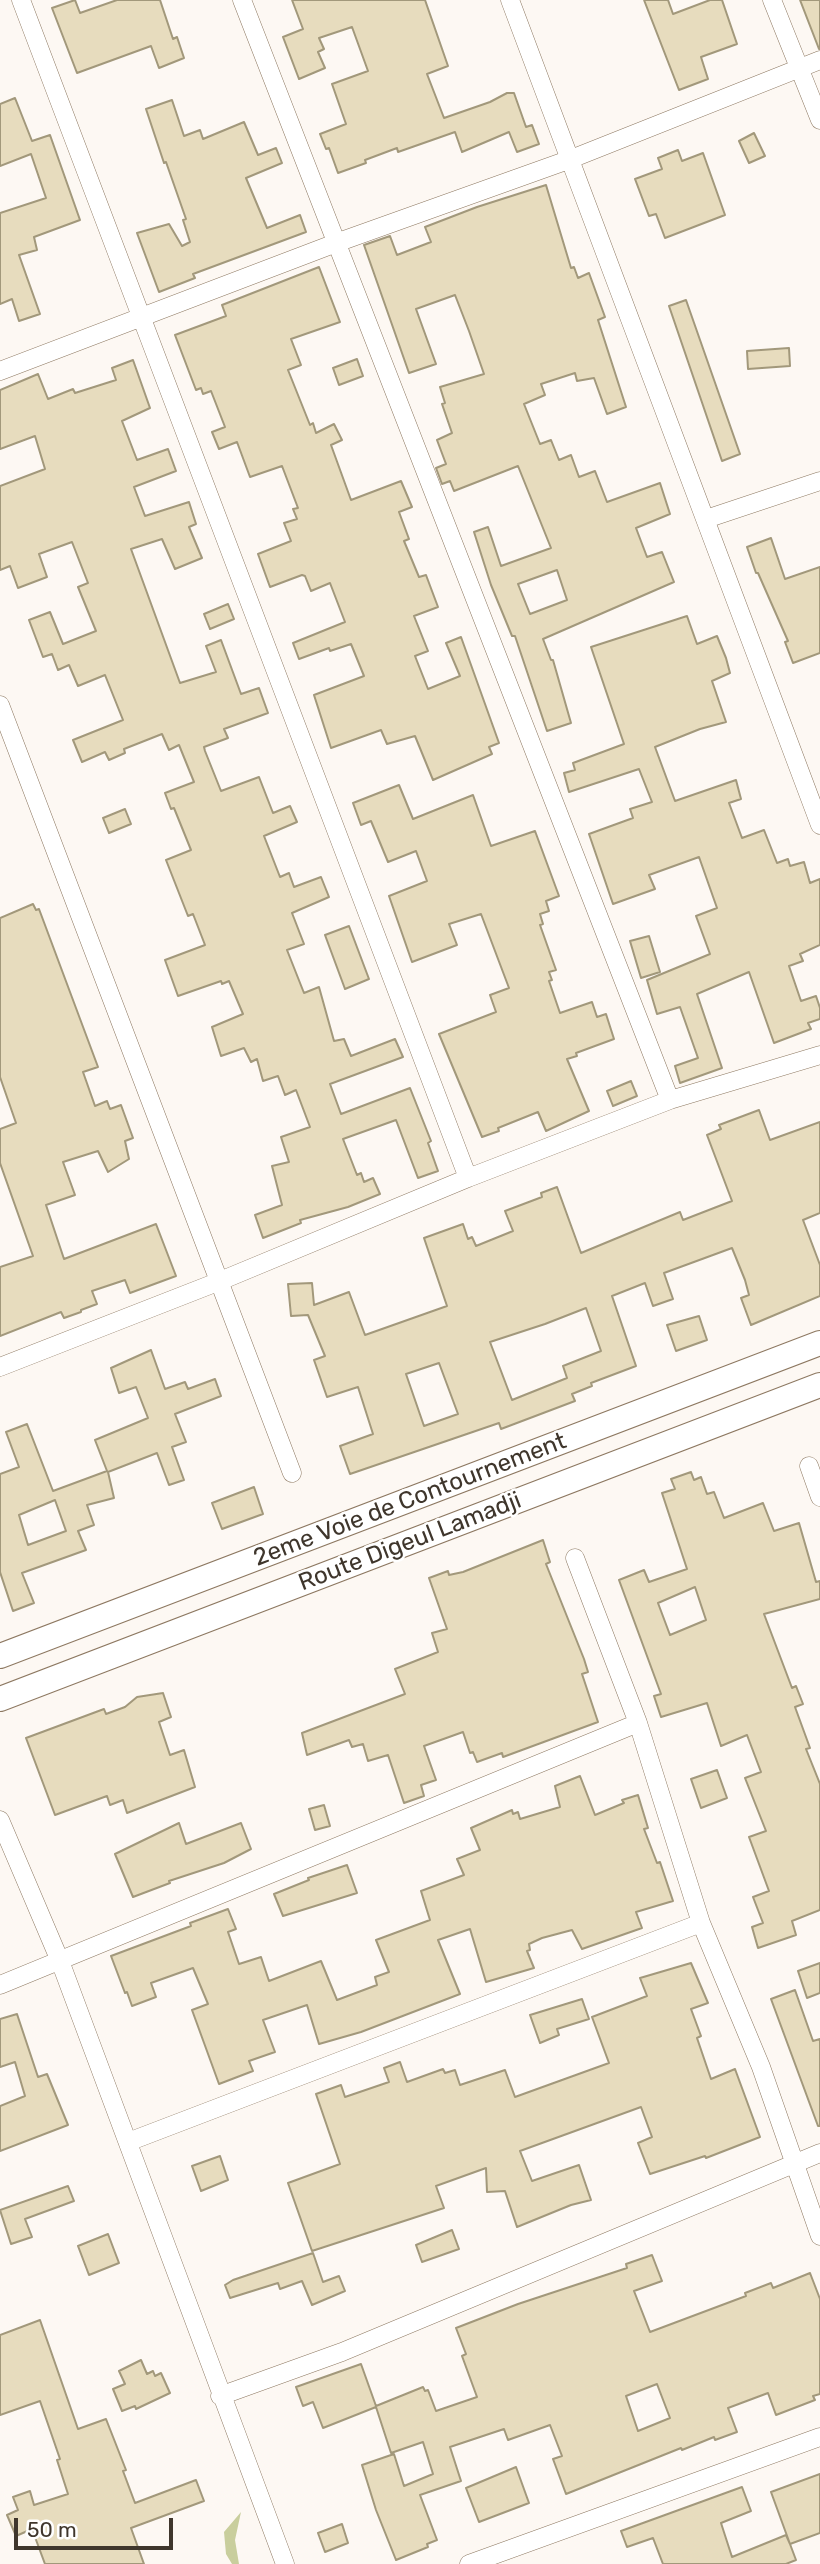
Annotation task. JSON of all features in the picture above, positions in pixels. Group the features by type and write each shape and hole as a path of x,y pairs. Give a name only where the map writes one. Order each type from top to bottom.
{"main road":[{"name":"2eme Voie de Contournement","path":"0,1656 820,1343"},
{"name":"Route Digeul Lamadji","path":"0,1699 820,1385"}],"street":[{"path":"22,0 468,1178"},
{"path":"242,0 670,1100"},
{"path":"510,0 820,825"},
{"path":"772,0 820,120"},
{"path":"0,372 336,243 571,159 820,60"},
{"path":"706,519 820,481"},
{"path":"0,705 292,1473"},
{"path":"0,1367 220,1281 468,1178 670,1100 820,1055"},
{"path":"808,1466 820,1497"},
{"path":"575,1558 638,1723 701,1923 761,2067 820,2236"},
{"path":"0,1985 638,1723"},
{"path":"0,1820 60,1961 220,2396 285,2564"},
{"path":"128,2142 701,1923"},
{"path":"220,2396 342,2352 820,2153"},
{"path":"469,2564 820,2437"}],"shaded area":[{"path":"241,2512 235,2540 239,2564 232,2564 226,2554 224,2532"}],"building":[{"path":"75,0 80,13 117,0 160,0 173,39 177,37 184,58 159,68 151,46 77,73 52,8"},
{"path":"292,0 425,0 448,66 427,74 444,118 507,93 514,93 526,127 532,125 539,144 517,152 509,132 462,152 455,132 398,152 397,148 338,173 329,148 326,149 320,134 346,124 332,84 368,71 352,27 319,38 324,49 318,52 325,68 299,79 283,37 303,29"},
{"path":"644,0 668,0 673,14 710,0 722,0 737,44 701,57 708,79 679,90"},
{"path":"800,0 820,0 820,49 819,49"},
{"path":"15,98 32,141 50,135 80,220 34,237 37,250 19,255 40,314 19,321 12,299 0,304 0,213 46,198 31,154 0,166 0,104"},
{"path":"172,100 184,136 200,130 203,139 244,122 258,155 276,148 282,163 246,178 267,228 300,215 306,232 193,274 195,278 159,292 137,233 169,224 182,246 190,242 183,220 186,219 146,109"},
{"path":"754,133 765,156 749,163 739,141"},
{"path":"678,150 682,161 703,153 725,215 665,238 656,214 649,216 635,179 662,169 658,158"},
{"path":"546,185 571,268 574,267 578,278 589,273 605,317 598,320 626,407 607,414 594,378 577,381 575,373 541,384 545,395 524,404 540,444 551,440 559,460 571,455 579,477 595,471 607,502 660,483 670,514 636,528 647,557 662,552 674,582 543,639 553,660 571,723 547,731 515,636 512,636 491,585 474,532 488,527 501,566 551,548 518,466 454,491 450,481 442,484 436,468 446,464 437,440 452,433 442,404 445,403 440,387 484,374 455,295 416,309 436,364 409,373 364,245 390,236 397,255 431,242 425,227","holes":["557,570 567,600 530,614 518,584"]},
{"path":"319,267 340,322 291,339 301,365 288,370 310,425 313,423 316,433 334,424 342,440 331,445 351,500 401,481 412,507 399,512 409,539 404,541 419,577 426,575 438,607 414,616 428,651 415,656 428,689 460,676 446,643 461,637 499,743 489,747 492,754 433,780 415,736 387,744 381,730 331,748 314,695 364,676 351,644 330,651 329,648 299,659 293,643 345,622 330,583 311,591 305,576 302,575 270,587 258,554 291,541 284,523 297,519 293,509 298,508 282,466 250,477 237,442 219,449 212,432 225,427 211,391 203,394 201,388 196,390 175,335 226,316 222,305"},
{"path":"686,300 740,454 722,461 669,306"},
{"path":"789,348 790,366 748,369 747,351"},
{"path":"357,359 363,376 339,385 333,368"},
{"path":"133,360 150,408 122,421 137,460 168,449 176,471 134,487 145,516 189,502 196,524 189,527 202,558 175,569 162,539 131,549 180,683 216,672 206,646 221,640 241,694 259,688 268,713 224,729 228,738 204,747 205,751 221,791 259,777 273,813 290,806 297,822 264,836 280,877 289,873 294,887 321,877 329,897 292,913 304,944 287,950 304,993 319,987 334,1041 344,1039 351,1056 395,1039 403,1057 330,1084 341,1114 410,1088 431,1141 428,1143 438,1171 418,1178 396,1120 343,1139 357,1175 361,1173 364,1182 373,1178 380,1194 348,1207 300,1220 301,1223 263,1238 255,1215 282,1205 272,1166 289,1162 281,1137 310,1127 296,1090 285,1095 278,1076 263,1081 257,1059 251,1062 244,1048 221,1056 212,1027 243,1014 229,981 222,984 221,981 178,996 165,960 205,945 193,914 188,916 166,860 191,850 165,793 194,782 179,745 169,750 162,734 124,749 125,753 109,760 105,752 82,762 73,740 123,720 105,675 78,686 69,665 58,670 52,654 43,657 29,620 50,612 63,644 96,631 78,587 88,583 72,542 39,554 47,577 18,588 10,566 0,570 0,486 45,469 35,436 0,449 0,390 38,374 48,399 73,389 75,393 116,380 112,368"},
{"path":"771,538 785,579 820,567 820,653 793,663 785,642 788,641 756,573 747,547"},
{"path":"228,604 234,619 210,629 204,614"},
{"path":"687,616 697,644 717,636 726,658 730,673 712,681 726,722 655,747 675,801 736,780 741,799 729,803 742,838 764,830 777,863 788,859 790,866 804,862 810,883 820,879 820,945 800,954 803,961 789,966 801,1001 816,996 820,1019 808,1023 811,1029 774,1043 749,972 697,994 722,1068 680,1083 675,1066 698,1058 680,1007 657,1014 647,980 710,954 696,916 717,908 699,857 649,875 655,889 613,904 589,834 633,818 630,809 652,802 639,769 569,792 564,773 575,770 573,763 624,744 591,647"},
{"path":"399,785 413,819 473,795 491,846 535,831 559,896 546,901 549,911 540,914 543,924 540,925 556,970 549,972 552,980 549,981 560,1013 592,1002 597,1017 606,1014 614,1039 567,1059 589,1111 546,1131 538,1112 482,1137 439,1034 496,1012 490,995 509,988 481,914 449,924 457,945 412,962 389,896 427,881 416,851 388,862 371,821 361,825 353,803"},
{"path":"125,809 131,824 109,833 103,818"},
{"path":"33,904 36,910 39,909 98,1067 83,1072 95,1106 107,1101 110,1109 121,1105 133,1138 125,1141 129,1159 108,1172 98,1151 63,1162 75,1195 46,1205 64,1259 156,1224 176,1276 130,1293 125,1280 92,1291 97,1304 81,1312 64,1318 61,1312 0,1336 0,1267 33,1256 0,1163 0,1129 16,1123 0,1077 0,918"},
{"path":"349,926 369,979 345,989 325,935"},
{"path":"649,936 660,972 641,978 630,941"},
{"path":"631,1081 637,1096 613,1106 607,1091"},
{"path":"759,1110 770,1140 820,1122 820,1213 803,1220 820,1265 820,1296 751,1325 741,1298 749,1295 732,1248 664,1273 673,1299 653,1306 645,1283 612,1296 636,1366 591,1383 592,1386 572,1394 575,1401 501,1429 499,1423 350,1474 340,1446 373,1434 358,1387 327,1397 314,1360 325,1356 308,1315 291,1316 288,1284 312,1283 314,1305 349,1292 365,1335 447,1306 424,1238 463,1224 468,1239 472,1237 476,1246 513,1231 505,1211 542,1197 541,1193 557,1187 581,1253 680,1212 683,1220 732,1201 707,1135 721,1129 719,1125","holes":["586,1308 601,1351 563,1366 567,1378 512,1400 490,1342","439,1363 458,1414 424,1426 406,1374"]},
{"path":"699,1316 707,1340 676,1351 667,1325"},
{"path":"151,1350 165,1389 185,1382 188,1389 215,1379 221,1396 175,1414 186,1442 172,1447 184,1480 169,1485 157,1453 108,1472 114,1498 87,1505 94,1525 78,1531 86,1550 22,1573 34,1603 13,1611 0,1572 0,1474 19,1467 6,1432 27,1424 53,1491 107,1471 95,1440 148,1418 136,1387 119,1393 111,1368","holes":["55,1500 66,1531 28,1545 19,1515"]},
{"path":"691,1472 694,1480 701,1477 707,1494 714,1492 724,1518 763,1503 774,1531 799,1523 816,1582 820,1581 820,1599 764,1614 792,1688 796,1686 803,1704 795,1707 810,1748 806,1749 820,1784 820,1910 792,1921 796,1935 758,1948 752,1927 763,1923 753,1897 769,1891 749,1837 766,1831 745,1778 761,1772 747,1735 721,1746 707,1703 661,1717 654,1696 661,1694 619,1580 644,1570 649,1582 687,1569 662,1493 675,1489 671,1479","holes":["695,1587 706,1620 670,1635 658,1603"]},
{"path":"254,1487 263,1514 222,1529 212,1503"},
{"path":"543,1540 550,1562 546,1564 588,1672 582,1674 598,1722 503,1757 502,1753 477,1762 473,1752 470,1753 463,1732 424,1746 436,1780 421,1785 424,1796 404,1803 388,1755 368,1761 363,1744 352,1747 349,1740 307,1755 302,1733 405,1694 395,1669 438,1652 432,1633 447,1629 429,1578 448,1571 449,1575 463,1572"},
{"path":"163,1693 171,1717 159,1722 170,1755 184,1750 195,1787 127,1813 123,1800 110,1805 107,1796 55,1815 26,1738 104,1709 106,1714 125,1707 137,1697"},
{"path":"717,1770 727,1798 701,1808 691,1779"},
{"path":"580,1776 595,1815 624,1803 622,1800 638,1795 648,1828 644,1829 657,1863 660,1862 673,1901 636,1912 642,1928 582,1949 572,1930 542,1938 529,1944 530,1950 527,1951 534,1968 486,1982 470,1929 438,1940 460,1994 361,2032 319,2044 307,2005 263,2020 275,2052 249,2061 253,2071 219,2084 192,2010 208,2004 193,1968 151,1983 156,1997 132,2006 127,1992 125,1993 111,1956 228,1909 236,1929 228,1932 239,1964 261,1957 269,1981 321,1961 337,2000 377,1985 375,1977 389,1972 376,1940 430,1920 421,1891 464,1875 457,1859 480,1850 471,1828 512,1810 513,1814 518,1812 520,1819 560,1807 555,1786"},
{"path":"324,1805 330,1826 315,1830 309,1809"},
{"path":"179,1823 186,1844 241,1823 251,1849 224,1863 169,1881 170,1883 133,1897 115,1854"},
{"path":"347,1865 357,1893 283,1916 274,1894 309,1880 308,1878"},
{"path":"691,1963 708,2003 691,2009 701,2036 697,2038 711,2079 735,2069 760,2137 706,2158 705,2156 650,2174 638,2143 652,2137 641,2107 520,2151 532,2181 579,2165 591,2200 571,2205 517,2227 505,2191 487,2192 486,2168 436,2186 444,2208 312,2251 288,2183 340,2164 316,2094 341,2085 345,2097 389,2082 384,2068 400,2062 407,2082 443,2069 445,2073 455,2070 460,2085 505,2070 515,2097 609,2063 592,2017 647,1996 640,1978"},
{"path":"820,1963 820,1993 807,1998 798,1971"},
{"path":"795,1990 813,2041 820,2039 820,2126 771,1999"},
{"path":"582,1999 589,2019 557,2029 559,2035 540,2043 530,2015"},
{"path":"17,2014 38,2077 47,2074 68,2125 0,2151 0,2106 25,2096 15,2062 0,2067 0,2019"},
{"path":"220,2156 228,2180 201,2191 192,2166"},
{"path":"68,2186 74,2201 25,2219 32,2237 11,2244 0,2210"},
{"path":"452,2230 459,2249 422,2262 416,2245"},
{"path":"108,2234 119,2263 89,2275 78,2246"},
{"path":"313,2253 323,2282 339,2276 345,2291 312,2305 302,2281 280,2289 278,2283 230,2298 225,2285 233,2280"},
{"path":"652,2255 662,2281 634,2291 650,2332 746,2296 745,2293 771,2283 773,2288 810,2273 820,2299 820,2394 813,2396 815,2400 776,2415 768,2393 728,2408 737,2432 715,2440 714,2437 682,2450 681,2448 566,2494 553,2459 562,2456 550,2425 508,2440 504,2429 450,2447 461,2481 420,2495 437,2540 427,2544 428,2547 396,2560 362,2465 394,2454 404,2486 433,2474 423,2442 391,2453 376,2407 323,2428 313,2402 303,2406 296,2387 361,2364 376,2406 423,2387 425,2391 428,2390 436,2411 477,2397 462,2356 466,2354 456,2328 518,2304 627,2268 626,2264","holes":["657,2384 670,2418 638,2431 626,2396"]},
{"path":"40,2320 78,2429 106,2419 126,2470 123,2471 135,2503 196,2480 204,2501 131,2528 144,2564 45,2564 32,2529 16,2536 7,2515 18,2510 13,2497 30,2491 34,2505 68,2494 57,2460 60,2459 40,2401 0,2415 0,2335"},
{"path":"141,2360 147,2374 153,2371 155,2376 161,2373 170,2393 136,2409 135,2406 122,2411 113,2389 125,2384 119,2371"},
{"path":"516,2467 529,2503 479,2522 466,2488"},
{"path":"820,2474 820,2533 790,2544 771,2492"},
{"path":"742,2487 751,2511 721,2523 732,2557 786,2535 796,2560 786,2564 663,2564 653,2538 627,2547 621,2531"},
{"path":"342,2524 348,2543 325,2552 318,2533"}]}
